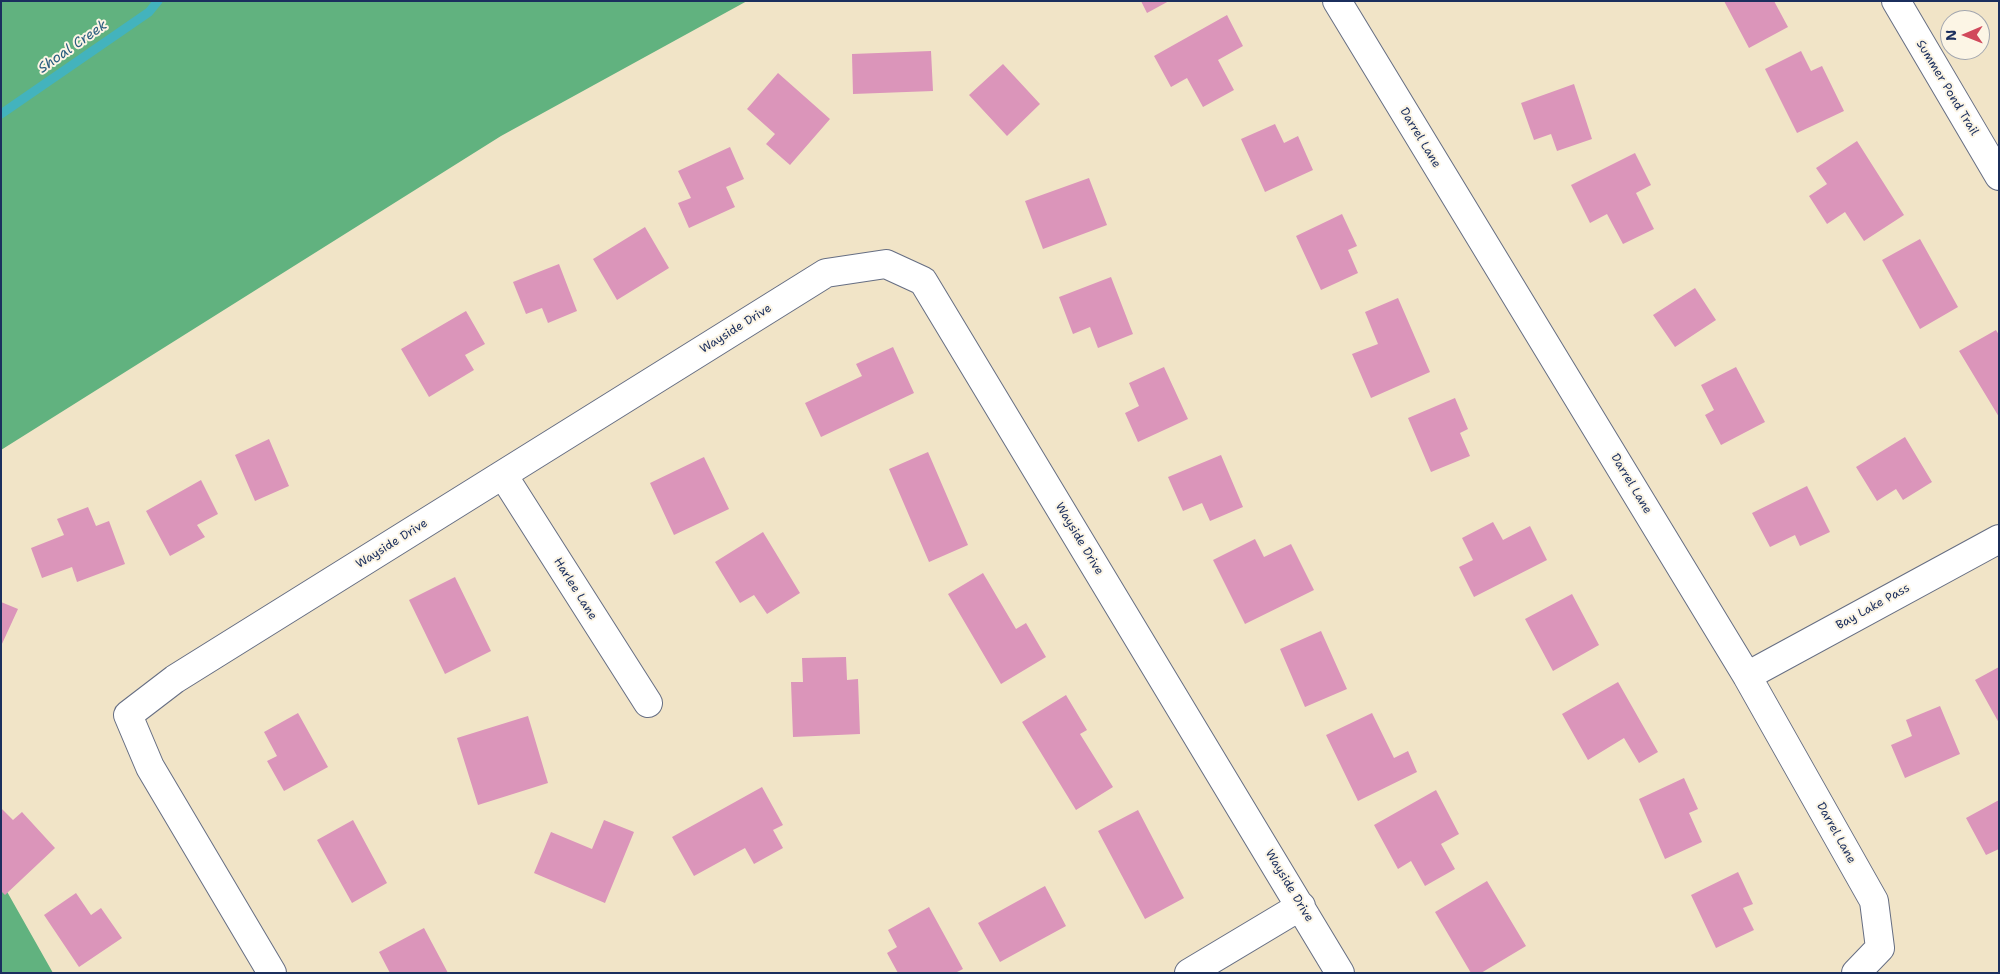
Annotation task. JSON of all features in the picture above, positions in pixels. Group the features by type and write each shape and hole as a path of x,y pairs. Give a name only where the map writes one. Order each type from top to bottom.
{"street":[{"name":"Darrel Lane","path":"1337,1 1747,676 1874,901 1880,948 1856,973"},
{"name":"Summer Pond Trail","path":"1896,1 1999,176"},
{"name":"Wayside Drive","path":"272,973 150,767 128,715 175,679 826,273 886,264 923,280 1340,973"},
{"name":"Harlee Lane","path":"503,475 648,703"},
{"name":"Bay Lake Pass","path":"1747,676 1999,539"},
{"path":"1189,973 1301,906"}],"green space":[{"path":"1,1 747,1 501,136 1,450"},
{"path":"1,881 53,973 1,973"}],"building":[{"path":"1141,1 1169,1 1147,13"},
{"path":"1724,1 1774,1 1788,27 1749,48"},
{"path":"1227,15 1243,46 1218,60 1234,90 1203,107 1187,78 1171,87 1154,56"},
{"path":"931,51 933,91 853,94 852,54"},
{"path":"1801,51 1811,71 1822,66 1844,111 1797,133 1765,69"},
{"path":"1003,64 1040,104 1007,136 969,95"},
{"path":"778,73 830,119 790,165 766,144 775,134 747,109"},
{"path":"1574,84 1592,139 1557,151 1551,134 1534,140 1521,103"},
{"path":"1275,124 1284,143 1298,136 1313,170 1265,192 1241,139"},
{"path":"1857,141 1904,215 1864,241 1845,212 1827,224 1809,196 1827,184 1816,168"},
{"path":"730,147 744,179 726,187 735,207 689,228 678,203 691,198 678,171"},
{"path":"1635,153 1651,185 1636,193 1654,229 1623,244 1607,214 1590,223 1571,185"},
{"path":"1089,178 1107,225 1043,249 1025,201"},
{"path":"1342,214 1357,246 1348,250 1358,273 1321,290 1296,236"},
{"path":"645,227 669,268 617,300 593,259"},
{"path":"1920,239 1958,307 1920,329 1882,260"},
{"path":"559,264 577,311 548,323 542,308 526,314 513,282"},
{"path":"1111,277 1133,334 1098,348 1090,327 1073,334 1059,297"},
{"path":"1695,288 1716,320 1675,347 1653,315"},
{"path":"1398,298 1430,372 1371,398 1352,354 1378,344 1365,312"},
{"path":"466,311 485,344 465,355 474,370 429,397 401,349"},
{"path":"1996,330 1999,335 1999,417 1959,351"},
{"path":"893,347 914,393 821,437 805,403 862,376 856,364"},
{"path":"1164,367 1188,419 1138,442 1125,413 1139,406 1129,383"},
{"path":"1736,367 1765,422 1721,445 1705,415 1714,410 1701,385"},
{"path":"1455,398 1468,429 1460,433 1470,456 1431,472 1408,418"},
{"path":"1905,437 1932,482 1903,500 1896,489 1877,501 1856,467"},
{"path":"269,439 289,486 255,501 235,455"},
{"path":"928,452 968,545 929,562 889,469"},
{"path":"1221,455 1243,507 1210,521 1202,503 1183,511 1168,477"},
{"path":"704,457 729,509 674,535 650,483"},
{"path":"201,480 218,514 197,525 205,537 170,556 146,511"},
{"path":"1807,486 1830,532 1800,546 1795,535 1770,547 1752,513"},
{"path":"88,507 96,526 109,521 125,564 77,582 72,567 42,578 31,548 64,535 57,519"},
{"path":"1493,522 1503,540 1530,526 1547,560 1474,597 1459,567 1473,560 1462,538"},
{"path":"763,532 800,593 767,614 754,595 740,603 715,562"},
{"path":"1255,539 1264,557 1291,544 1314,590 1245,624 1213,560"},
{"path":"983,573 1016,629 1026,623 1046,657 1001,684 948,594"},
{"path":"455,577 491,651 445,674 409,600"},
{"path":"1572,594 1599,645 1553,671 1525,619"},
{"path":"1,602 18,609 1,646"},
{"path":"1321,631 1347,689 1305,707 1280,649"},
{"path":"846,657 847,680 858,679 860,734 793,737 791,682 803,682 802,658"},
{"path":"1999,667 1999,723 1975,680"},
{"path":"1618,682 1658,752 1639,763 1624,738 1588,760 1562,714"},
{"path":"1066,695 1087,730 1080,734 1113,787 1076,810 1022,722"},
{"path":"1940,706 1960,754 1905,778 1891,745 1912,736 1906,720"},
{"path":"298,713 328,767 284,791 267,761 277,756 264,732"},
{"path":"1372,713 1394,758 1408,751 1417,772 1358,801 1326,735"},
{"path":"528,716 548,783 478,805 457,738"},
{"path":"1684,778 1698,809 1689,813 1702,842 1665,859 1639,799"},
{"path":"762,787 783,825 773,830 783,848 754,864 745,848 694,876 672,837"},
{"path":"1436,790 1459,834 1441,844 1455,869 1425,886 1411,861 1398,869 1374,825"},
{"path":"1999,800 1999,849 1986,855 1966,818"},
{"path":"1,808 13,820 22,812 55,848 5,895 1,891"},
{"path":"1138,810 1184,898 1145,919 1098,831"},
{"path":"353,820 387,883 352,903 317,840"},
{"path":"604,820 634,832 605,903 534,873 551,832 592,849"},
{"path":"1738,872 1753,904 1743,908 1754,930 1716,948 1691,895"},
{"path":"1487,881 1526,946 1481,973 1471,973 1435,912"},
{"path":"1045,886 1066,926 1000,962 978,923"},
{"path":"76,893 91,915 101,908 122,938 79,967 44,915"},
{"path":"929,907 963,969 955,973 898,973 887,953 897,947 888,930"},
{"path":"424,928 448,973 390,973 379,952"}],"waterway":[{"name":"Shoal Creek","path":"1,114 149,12 158,1"}]}
